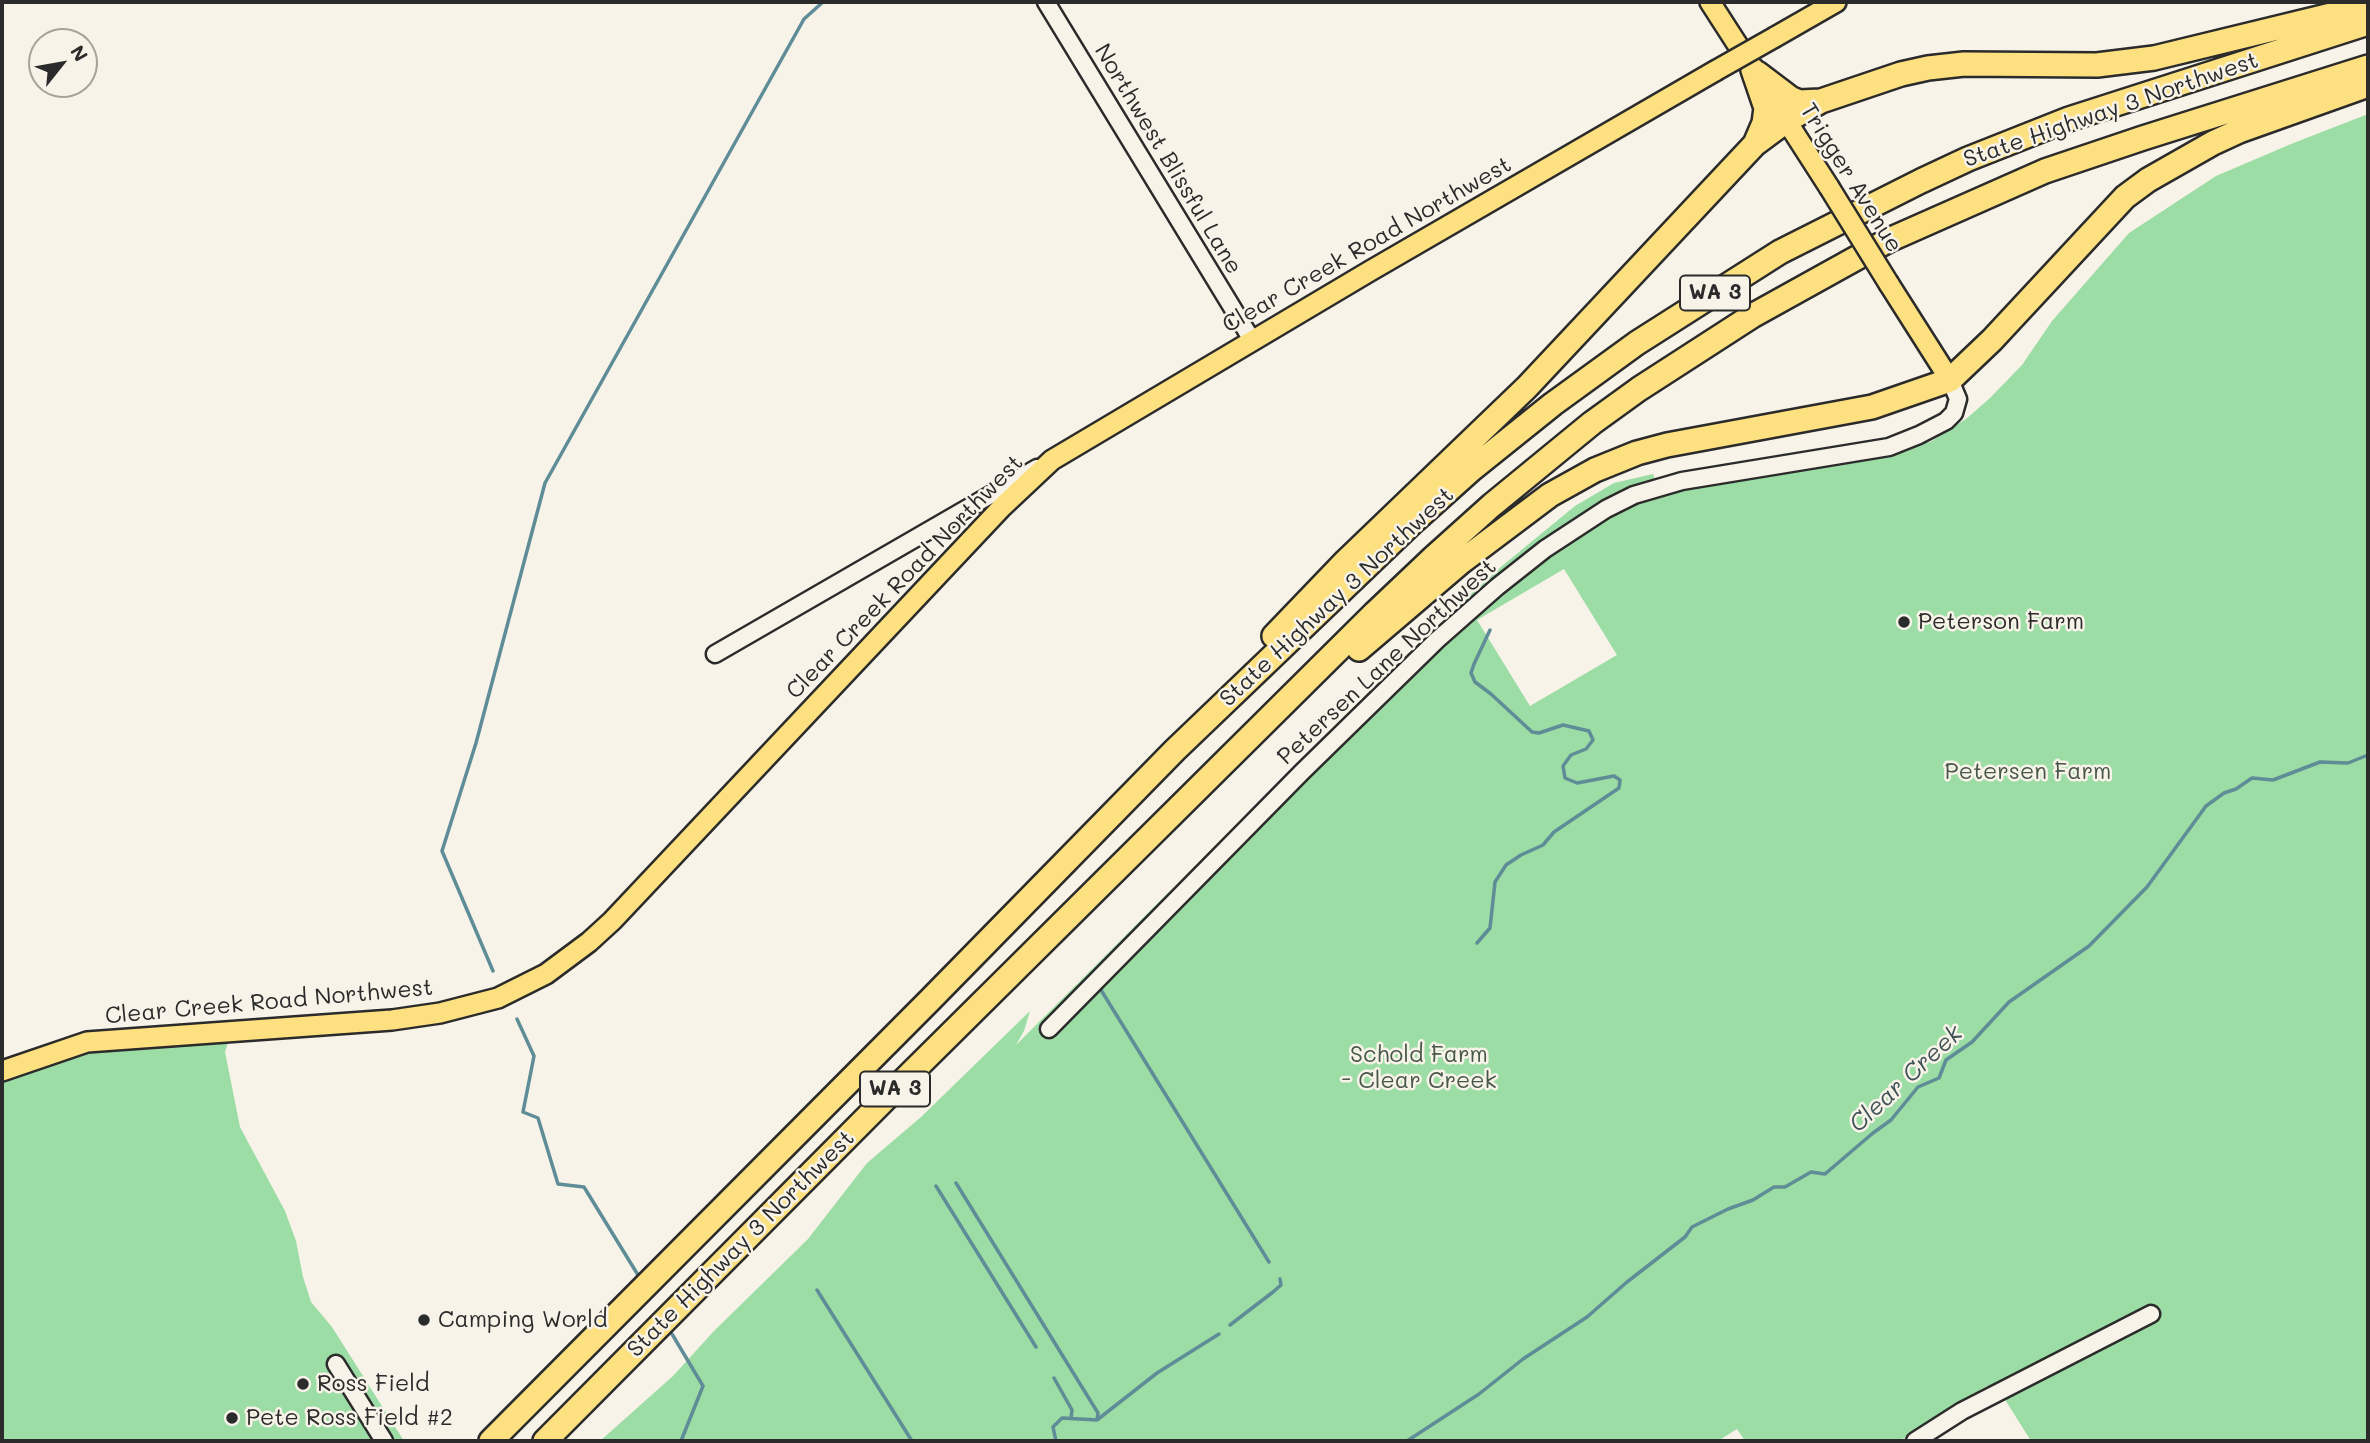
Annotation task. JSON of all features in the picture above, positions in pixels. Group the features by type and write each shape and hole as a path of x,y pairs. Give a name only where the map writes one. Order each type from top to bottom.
{"highway":[{"path":"1175,750 1287,622 1346,561 1527,387 1755,144 1786,121 1821,101 1901,74 1952,65 2097,65 2154,58 2368,6"},
{"name":"State Highway 3 Northwest","path":"491,1441 1175,750 1365,567 1472,469 1595,373 1751,270 1829,226 1968,159 2125,100 2368,23"},
{"name":"State Highway 3 Northwest","path":"545,1441 921,1063 1433,558 1530,472 1631,395 1752,316 1889,240 2012,185 2143,138 2368,67"},
{"path":"1753,69 1790,98 1799,102 1821,101"},
{"path":"1753,69 1766,108 1764,122 1755,144"},
{"path":"1249,740 1461,562 1550,495 1578,478 1645,451 1872,407 1950,380 1992,340 2124,197 2148,180 2239,131 2368,85"}],"main road":[{"name":"Trigger Avenue","path":"1710,2 1950,380"},
{"name":"Clear Creek Road Northwest","path":"2,1071 87,1042 379,1021 440,1013 498,998 546,974 612,921 1002,507 1052,460 1252,340 1836,2"}],"street":[{"name":"Northwest Blissful Lane","path":"1046,2 1252,340"},
{"name":"Petersen Lane Northwest","path":"1049,1029 1292,782 1437,640 1497,587 1553,543 1606,509 1634,495 1682,481 1889,447 1899,443 1946,421 1954,413 1958,399 1950,380"},
{"path":"715,654 1052,460"},
{"path":"1915,1441 1962,1411 2151,1314"},
{"path":"336,1364 384,1441"}],"green space":[{"path":"2368,114 2368,1441 2031,1441 1999,1390 1987,1386 1899,1441 1745,1441 1737,1429 1718,1441 600,1441 673,1376 714,1331 808,1239 867,1163 921,1117 1030,1011 1016,1045 1397,664 1434,634 1459,605 1502,566 1575,506 1614,483 1653,474 1657,485 1833,455 1930,442 1966,419 2022,365 2052,321 2129,233 2216,176","holes":["1564,569 1617,655 1530,706 1477,620"]},
{"path":"231,1033 225,1052 240,1127 285,1211 296,1241 311,1302 332,1327 404,1441 2,1441 2,1071 62,1050"}],"waterway":[{"path":"493,971 442,851 476,743 545,483 804,19 823,2"},
{"path":"1477,943 1490,928 1495,882 1506,865 1543,845 1554,832 1619,788 1620,780 1614,776 1577,783 1565,778 1563,766 1571,755 1586,749 1593,740 1589,731 1563,725 1539,733 1532,732 1475,682 1471,673 1490,630"},
{"name":"Clear Creek","path":"1407,1441 1479,1394 1523,1359 1587,1317 1685,1237 1692,1227 1753,1200 1774,1187 1785,1187 1811,1172 1825,1174 1891,1120 1918,1087 1939,1078 1946,1060 1972,1042 2009,1002 2089,946 2147,887 2206,806 2224,793 2236,789 2252,778 2273,780 2320,762 2348,763 2368,755"},
{"path":"1101,990 1269,1262"},
{"path":"517,1019 534,1056 523,1112 538,1118 558,1184 584,1187 638,1275"},
{"path":"956,1183 1098,1413 1097,1420"},
{"path":"936,1186 1036,1347"},
{"path":"1230,1325 1281,1285 1280,1279"},
{"path":"817,1290 912,1441"},
{"path":"672,1334 703,1386 681,1441"},
{"path":"1056,1441 1053,1427 1062,1418 1097,1420 1157,1373 1219,1334"},
{"path":"1054,1378 1072,1410 1071,1418"}],"place":[{"name":"Peterson Farm","path":"1904,622"},
{"name":"Camping World","path":"424,1320"},
{"name":"Ross Field","path":"303,1384"},
{"name":"Pete Ross Field #2","path":"232,1418"}],"park label":[{"name":"Petersen Farm","path":"2028,772"},
{"name":"Schold Farm - Clear Creek","path":"1419,1068"}]}
